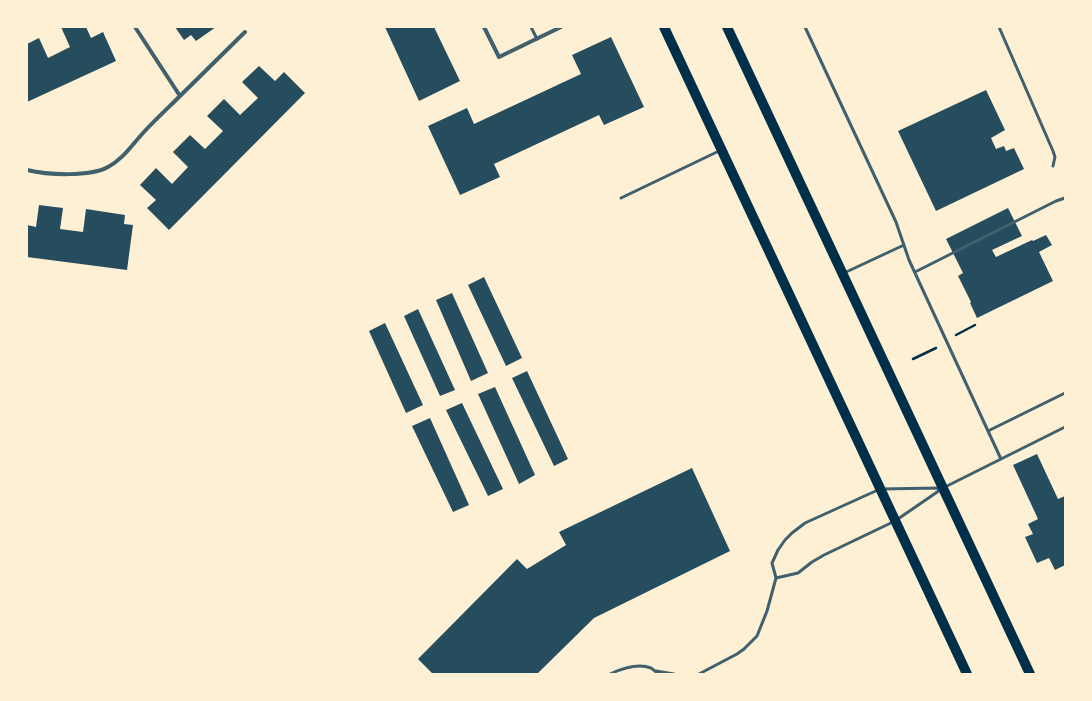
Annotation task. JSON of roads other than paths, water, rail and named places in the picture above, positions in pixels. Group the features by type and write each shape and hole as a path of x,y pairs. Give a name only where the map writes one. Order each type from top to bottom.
{"main road":[{"path":"664,27 966,674"},
{"path":"727,27 1030,674"}],"street":[{"path":"135,27 180,96"},
{"path":"484,27 499,57 561,27"},
{"path":"27,170 76,174 88,173 107,168 124,155 144,132 245,32"}],"lane":[{"path":"532,27 537,39"},
{"path":"805,27 896,222 914,272 1001,459"},
{"path":"999,27 1053,151 1055,157 1053,166"},
{"path":"621,198 721,151"},
{"path":"914,272 1056,201 1065,198"},
{"path":"843,274 904,245"},
{"path":"988,432 1065,393"},
{"path":"776,578 798,573 824,555 895,521 943,488 1065,427"},
{"path":"698,674 744,650 757,636 763,623 776,578 772,563 785,540 805,523 880,489 943,488"},
{"path":"610,674 619,670 642,666 674,674"},
{"path":"654,670 658,674"}]}
